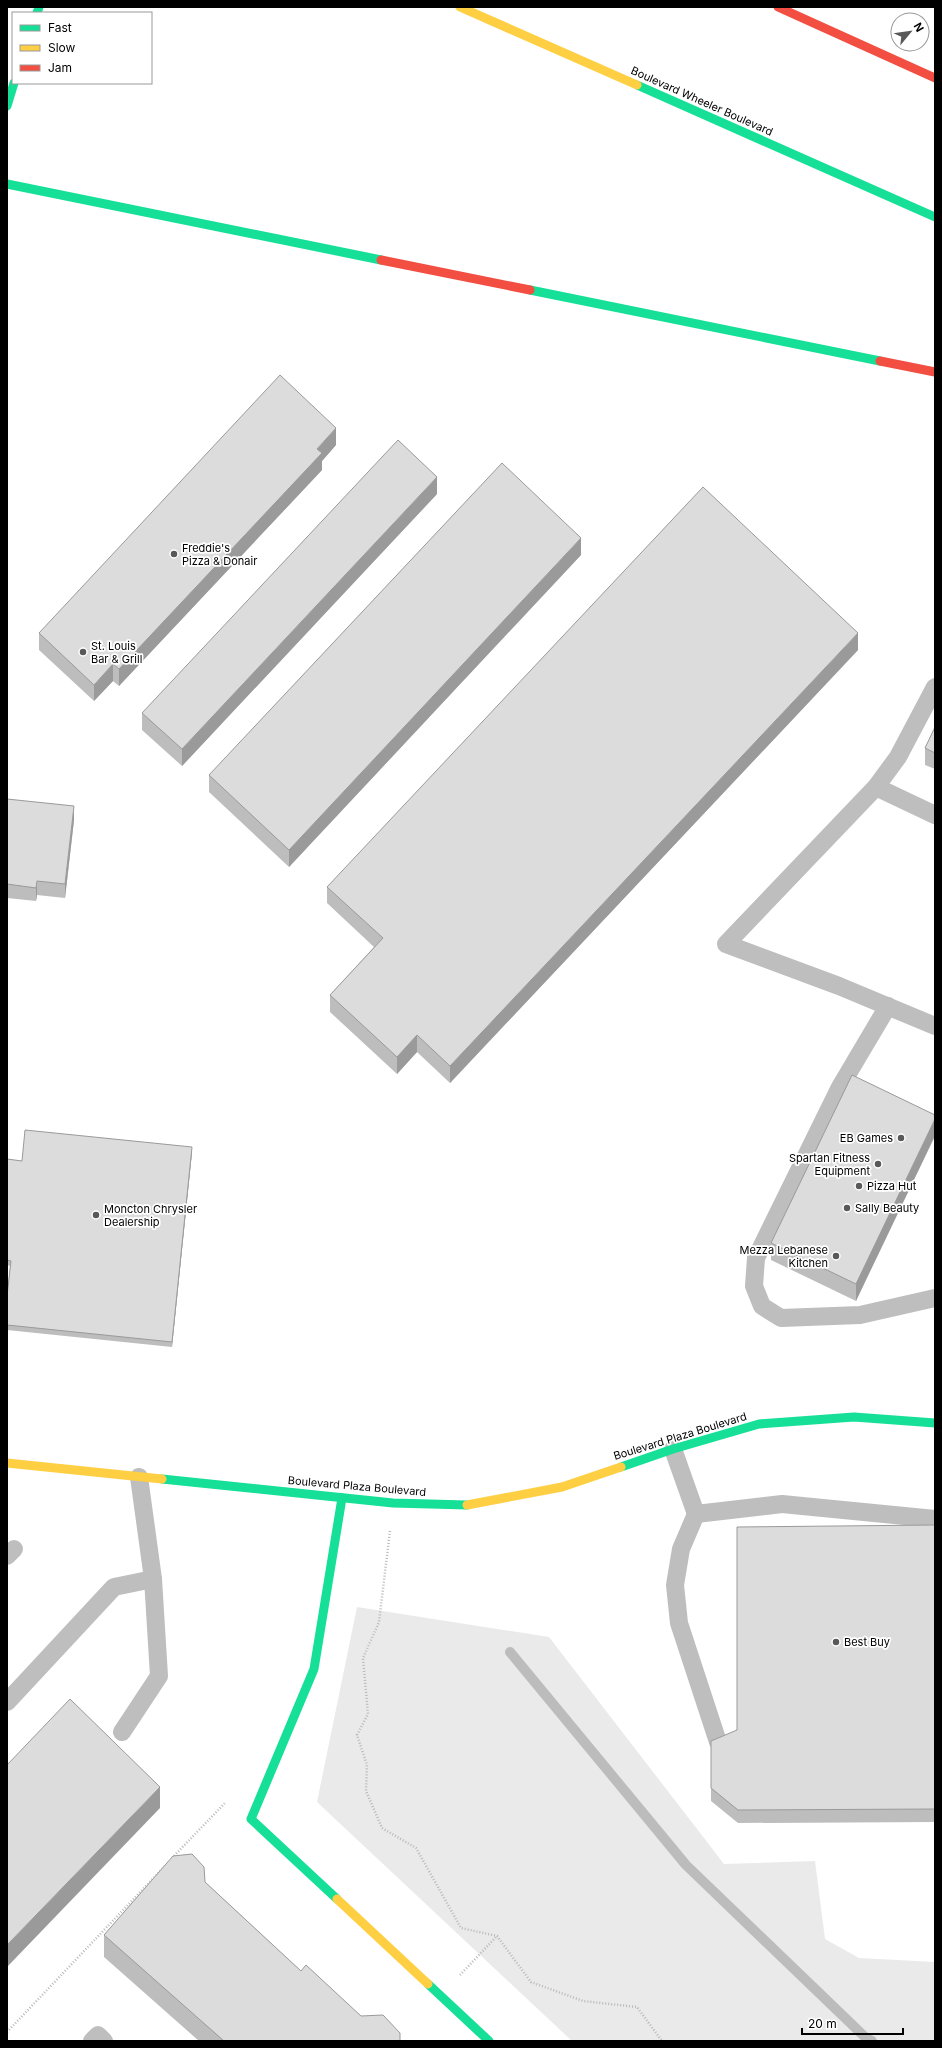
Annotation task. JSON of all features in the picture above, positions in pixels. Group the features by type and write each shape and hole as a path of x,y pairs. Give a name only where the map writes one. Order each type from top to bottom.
{"main road":[{"name":"Boulevard Wheeler Boulevard","path":"460,7 935,216"},
{"path":"778,7 935,78"},
{"path":"7,106 14,84"},
{"path":"7,184 935,372"},
{"name":"Boulevard Plaza Boulevard","path":"7,1463 393,1503 471,1505 562,1487 673,1449 758,1424 854,1417 935,1423"},
{"path":"342,1498 314,1669 251,1819 489,2041"}],"lane":[{"path":"935,687 898,757 876,786 726,944 888,1006 935,1026"},
{"path":"876,786 935,815"},
{"path":"888,1006 840,1088 756,1258 754,1286 762,1306 781,1318 860,1315 935,1298"},
{"path":"673,1449 696,1514 681,1549 675,1585 679,1623 718,1742"},
{"path":"122,1732 159,1676 153,1579 139,1477"},
{"path":"696,1514 782,1504 935,1519"},
{"path":"7,1702 114,1587 153,1579"},
{"path":"92,2041 98,2035 104,2041"}],"path":[{"path":"393,1503 379,1622 363,1658 368,1714 357,1735 367,1765 366,1791 382,1828 416,1848 461,1928 497,1936 531,1982 583,2001 637,2006 662,2041"},
{"path":"7,2032 229,1798"},
{"path":"440,1996 497,1936"}],"shaded area":[{"path":"357,1607 549,1637 724,1864 815,1861 825,1939 859,1958 935,1962 935,2041 572,2041 317,1802"}],"building":[{"path":"280,375 336,428 317,449 322,453 119,669 113,664 94,685 39,633"},
{"path":"398,440 437,477 182,749 142,713"},
{"path":"502,463 581,538 289,850 209,775"},
{"path":"703,487 858,633 450,1066 417,1035 397,1057 330,995 383,938 327,887"},
{"path":"935,727 935,753 925,748"},
{"path":"7,799 74,806 65,884 37,881 36,888 7,884"},
{"path":"852,1075 935,1115 935,1119 856,1284 771,1243"},
{"name":"Moncton Chrysler Dealership","path":"25,1130 192,1147 172,1342 7,1325 7,1296 11,1261 7,1260 7,1159 22,1161"},
{"name":"Best Buy","path":"935,1525 935,1809 738,1810 711,1788 711,1741 737,1730 737,1527"},
{"path":"70,1699 160,1787 7,1945 7,1765"},
{"path":"192,1854 204,1867 205,1882 301,1971 306,1965 361,2016 383,2015 400,2033 400,2041 224,2041 104,1935 173,1856"}],"waterway":[{"path":"510,1652 686,1865 866,2038 872,2041"}],"traffic: fast":[{"path":"37,12 39,7"},
{"path":"7,106 14,84"},
{"path":"637,85 935,217"},
{"path":"7,184 381,260"},
{"path":"530,290 880,361"},
{"path":"621,1467 673,1449 759,1424 854,1417 935,1423"},
{"path":"162,1479 393,1503 467,1505"},
{"path":"337,1899 251,1819 314,1669 342,1498"},
{"path":"428,1984 489,2041"}],"traffic: slow":[{"path":"460,7 637,85"},
{"path":"7,1463 162,1479"},
{"path":"467,1505 562,1487 621,1467"},
{"path":"337,1899 428,1984"}],"traffic: jam":[{"path":"778,7 935,78"},
{"path":"381,260 530,290"},
{"path":"880,361 935,372"}],"place":[{"name":"Freddie's Pizza & Donair","path":"174,554"},
{"name":"St. Louis Bar & Grill","path":"83,652"},
{"name":"EB Games","path":"901,1138"},
{"name":"Spartan Fitness Equipment","path":"878,1164"},
{"name":"Pizza Hut","path":"859,1186"},
{"name":"Sally Beauty","path":"847,1208"},
{"name":"Moncton Chrysler Dealership","path":"96,1215"},
{"name":"Mezza Lebanese Kitchen","path":"836,1256"},
{"name":"Best Buy","path":"836,1642"}]}
